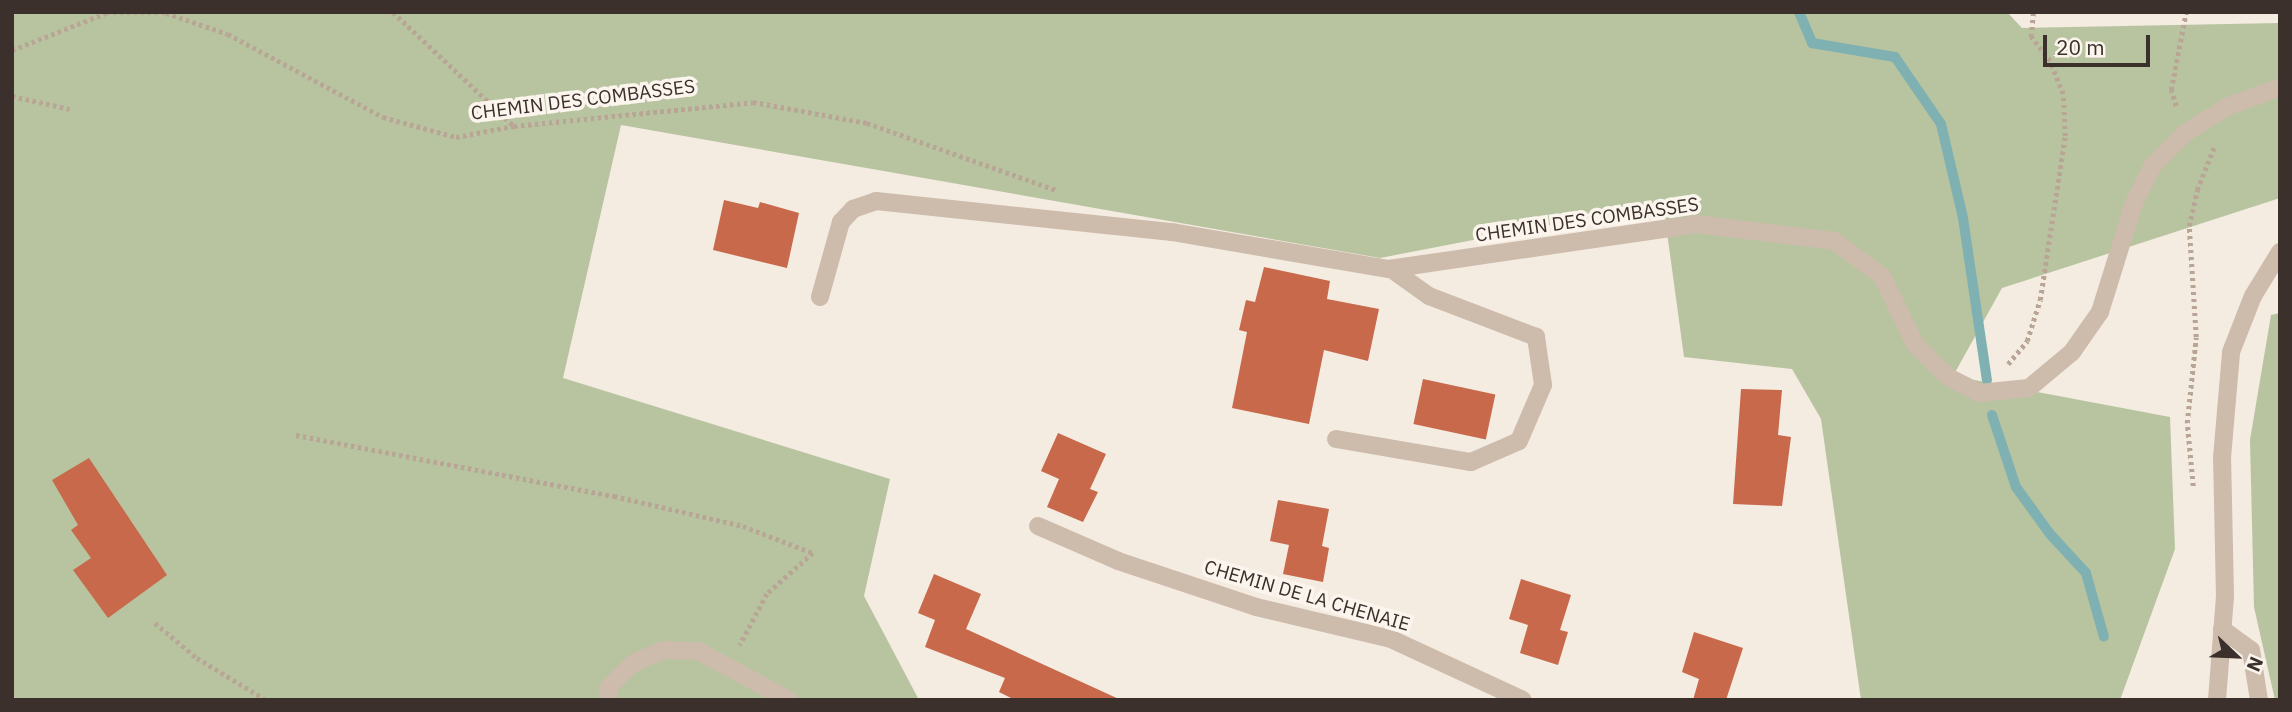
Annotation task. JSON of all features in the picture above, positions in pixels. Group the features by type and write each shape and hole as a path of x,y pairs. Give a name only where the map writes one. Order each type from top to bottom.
{"street":[{"name":"CHEMIN DES COMBASSES","path":"820,297 841,222 853,209 876,201 1172,232 1391,269 1696,223 1833,241 1882,276 1915,344 1948,377 1979,393 2029,388 2072,352 2100,312 2134,203 2153,165 2185,133 2227,107 2280,87"},
{"path":"2217,700 2222,629 2222,458 2231,352 2253,296 2280,252"},
{"path":"1336,439 1471,462 1519,441 1543,385 1536,337 1429,296 1391,269"},
{"name":"CHEMIN DE LA CHENAIE","path":"1038,526 1118,561 1255,607 1391,639 1523,700"},
{"path":"2222,629 2251,650 2259,700"},
{"path":"609,700 608,688 633,663 663,650 698,651 729,664 789,700"}],"path":[{"path":"393,12 514,126"},
{"path":"2003,371 2026,341 2040,300 2065,136 2063,94 2050,61 2031,37 2033,12"},
{"path":"2185,133 2171,90 2186,12"},
{"name":"CHEMIN DES COMBASSES","path":"12,50 106,13 166,13 228,34 383,117 456,137 514,126 753,102 867,123 1058,191"},
{"path":"12,96 70,110"},
{"path":"2194,498 2187,422 2196,337 2189,226 2197,190 2227,107"},
{"path":"296,435 614,496 743,526 813,553 767,594 729,664"},
{"path":"155,623 197,658 266,700"}],"green space":[{"path":"12,12 2007,12 2022,28 2280,23 2280,198 2002,288 1953,376 2170,417 2175,549 2120,700 1861,700 1821,419 1792,369 1684,357 1663,203 1380,258 621,125 563,378 890,479 864,596 919,700 12,700"},
{"path":"2280,313 2280,700 2275,700 2254,607 2250,440 2271,315"}],"building":[{"path":"724,200 758,208 760,202 799,213 787,268 713,250"},
{"path":"1264,267 1330,281 1327,299 1379,309 1368,361 1324,350 1309,424 1232,408 1247,332 1239,330 1246,300 1255,302"},
{"path":"1423,379 1495,394 1486,439 1413,424"},
{"path":"1741,389 1782,390 1778,435 1791,437 1782,506 1733,504"},
{"path":"1058,433 1106,454 1090,489 1098,492 1083,522 1047,507 1059,479 1041,471"},
{"path":"89,458 167,575 108,618 73,570 91,558 71,530 78,525 52,480"},
{"path":"1278,500 1329,509 1322,546 1329,548 1323,582 1283,574 1289,545 1270,541"},
{"path":"934,574 981,594 966,629 1121,700 1015,700 999,692 1005,678 925,647 935,620 918,613"},
{"path":"1521,579 1571,595 1560,630 1568,632 1558,665 1520,653 1528,625 1509,619"},
{"path":"1694,632 1743,648 1726,700 1693,700 1699,679 1682,672"}],"waterway":[{"path":"1799,12 1812,43 1895,57 1941,124 1963,218 1987,380"},
{"path":"1992,415 2016,487 2050,534 2086,573 2104,637"}]}
